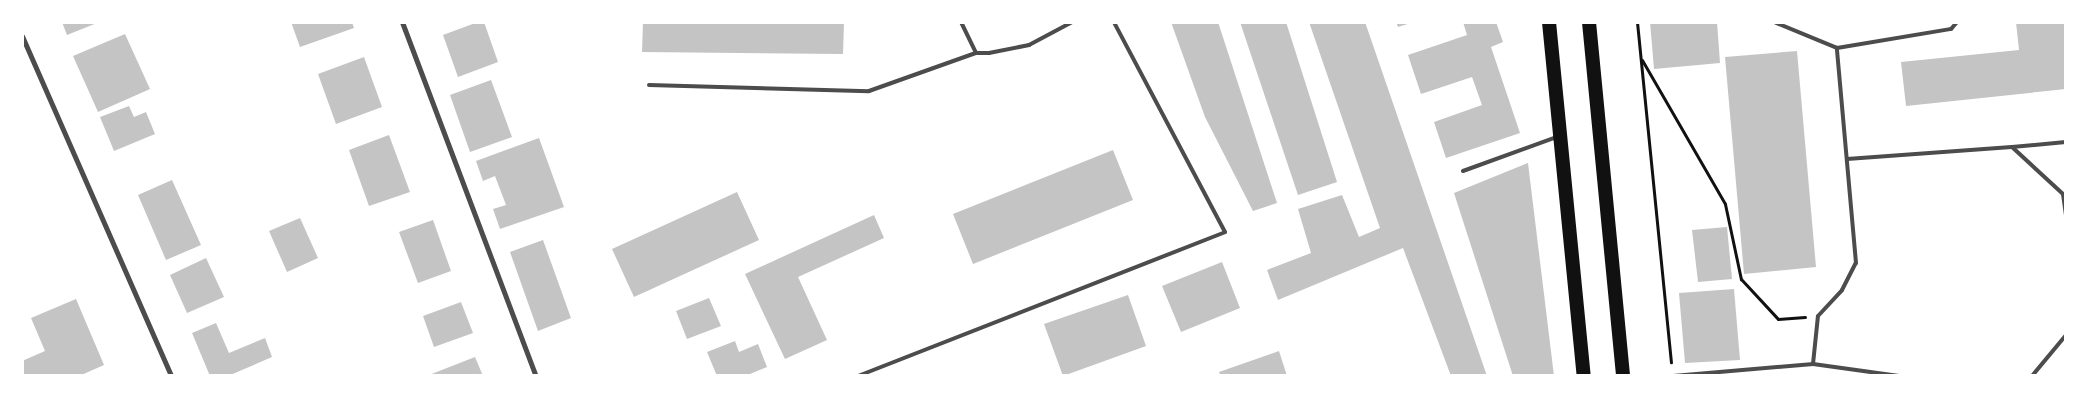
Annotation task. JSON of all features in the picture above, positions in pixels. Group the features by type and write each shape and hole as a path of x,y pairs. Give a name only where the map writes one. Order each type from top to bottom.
{"highway":[{"path":"1549,22 1584,376"},
{"path":"1589,22 1622,376"}],"street":[{"path":"402,22 536,376"},
{"path":"22,36 171,376"}],"lane":[{"path":"961,22 976,53"},
{"path":"649,85 869,91 976,53 989,53 1029,45 1072,22"},
{"path":"858,376 1225,232 1114,22"},
{"path":"1774,22 1837,48 1951,29 1957,22"},
{"path":"1813,364 1818,316 1842,290 1856,263 1837,48"},
{"path":"1463,171 1560,136"},
{"path":"1847,159 2066,142"},
{"path":"2012,147 2064,194 2066,215"},
{"path":"2032,376 2066,335"},
{"path":"1673,376 1813,364 1899,376"}],"path":[{"path":"1637,22 1672,366"},
{"path":"1641,58 1725,204 1741,279 1778,319 1818,316"}],"building":[{"path":"62,22 97,22 97,23 67,35"},
{"path":"291,22 352,22 354,28 300,47"},
{"path":"478,22 484,22 498,62 458,77 443,35"},
{"path":"643,22 844,22 843,54 642,52"},
{"path":"1171,22 1218,22 1277,203 1253,211 1205,117"},
{"path":"1240,22 1286,22 1337,182 1298,195"},
{"path":"1309,22 1365,22 1487,376 1451,376 1403,248 1278,300 1267,270 1311,253 1298,209 1342,195 1359,237 1380,228"},
{"path":"1396,22 1411,22 1411,23 1398,27"},
{"path":"1463,22 1496,22 1503,42 1491,47 1520,133 1446,158 1434,122 1482,105 1472,77 1421,94 1408,55 1467,35"},
{"path":"1650,22 1717,22 1720,63 1654,69"},
{"path":"2016,22 2064,22 2066,89 1906,106 1901,62 2019,50"},
{"path":"125,34 150,89 98,112 73,56"},
{"path":"1797,51 1816,267 1744,274 1725,57"},
{"path":"364,57 382,107 336,124 318,74"},
{"path":"491,80 512,137 470,152 450,95"},
{"path":"129,106 134,117 146,112 155,134 114,151 100,117"},
{"path":"389,135 410,192 369,206 349,150"},
{"path":"539,138 564,207 500,229 493,209 506,205 495,176 483,181 476,161"},
{"path":"1113,150 1133,200 973,264 953,214"},
{"path":"1528,163 1554,376 1513,376 1454,193"},
{"path":"172,180 201,245 166,260 138,195"},
{"path":"737,192 759,240 634,297 612,249"},
{"path":"874,215 884,238 798,277 827,340 785,359 745,274"},
{"path":"300,218 318,258 287,272 269,231"},
{"path":"433,220 451,271 418,283 399,232"},
{"path":"1727,227 1732,279 1698,282 1692,230"},
{"path":"543,240 571,318 538,331 510,252"},
{"path":"206,258 224,297 187,313 170,275"},
{"path":"1222,262 1240,308 1181,332 1162,286"},
{"path":"1734,289 1740,360 1685,363 1679,293"},
{"path":"1128,295 1146,346 1063,376 1044,324"},
{"path":"709,298 721,326 687,339 676,311"},
{"path":"76,299 104,365 79,376 22,376 22,361 45,351 31,318"},
{"path":"461,302 473,333 434,347 423,316"},
{"path":"216,323 229,353 265,338 272,357 228,376 210,376 192,333"},
{"path":"735,341 739,352 758,344 767,367 745,376 717,376 707,352"},
{"path":"1279,351 1287,376 1221,376 1219,372"},
{"path":"475,357 483,376 429,376 429,375"}]}
